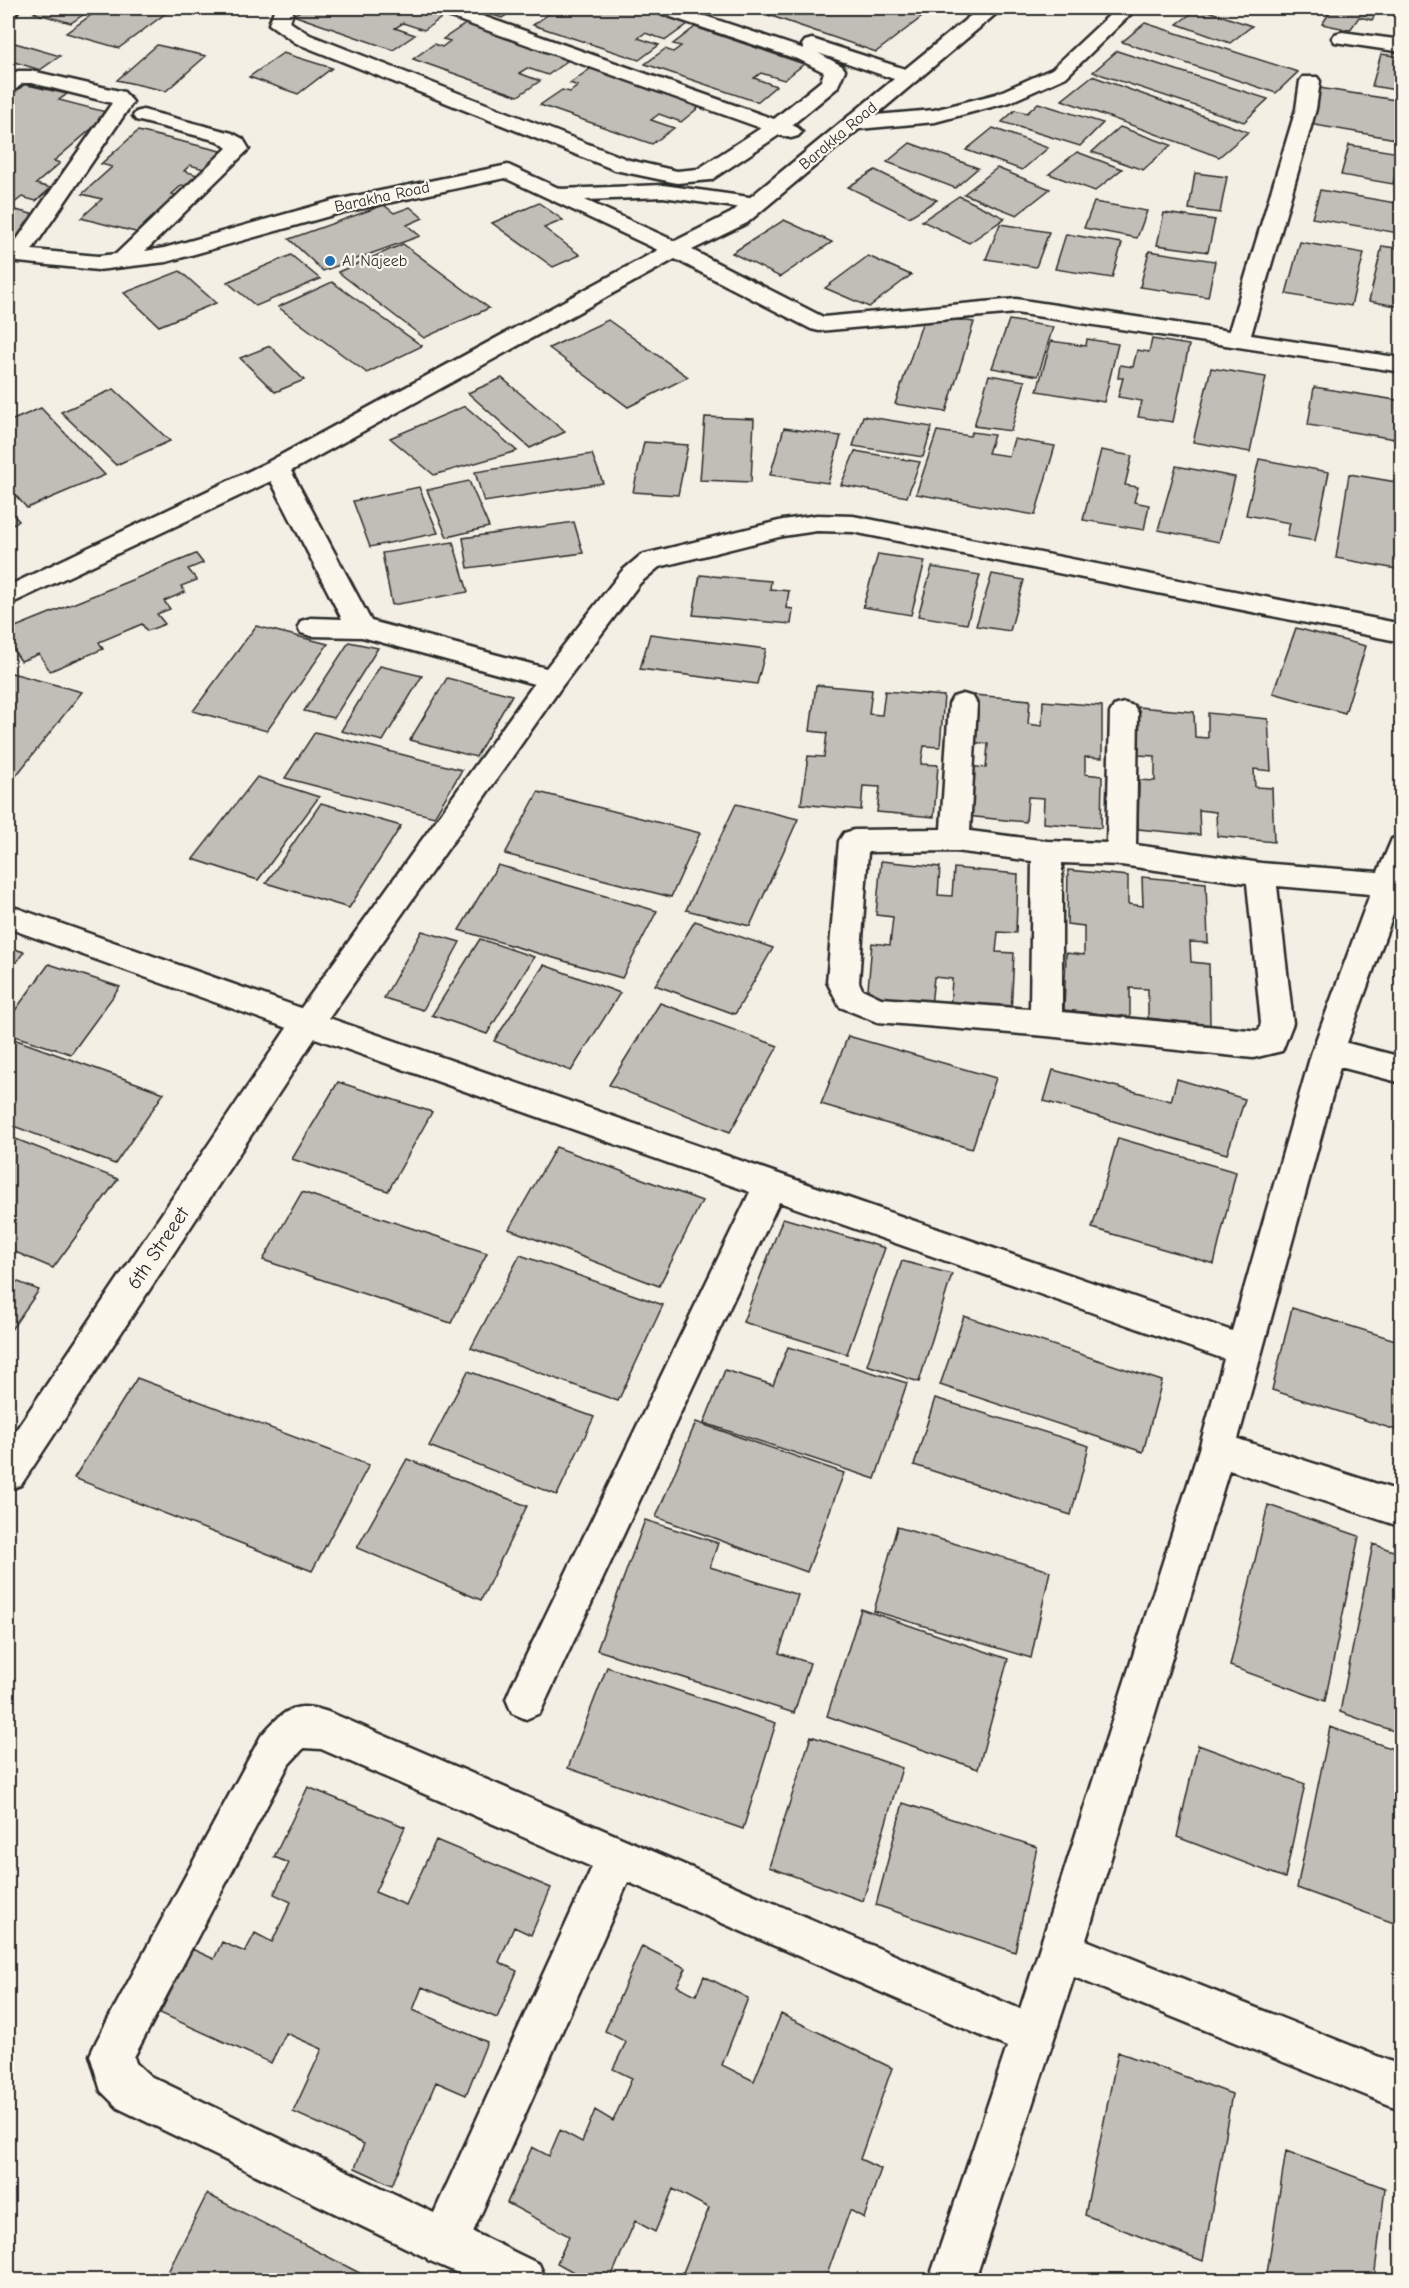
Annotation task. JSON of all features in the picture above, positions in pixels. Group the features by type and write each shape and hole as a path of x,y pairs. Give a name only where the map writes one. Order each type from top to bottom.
{"street":[{"path":"285,8 279,24 303,39 623,165 677,177 703,175 777,127 830,84 835,70 807,56 663,8"},
{"path":"443,8 826,145"},
{"path":"700,8 908,77"},
{"path":"852,123 935,116 1003,98 1059,73 1128,8"},
{"name":"Barakka Road","path":"8,597 277,468 675,250 739,218 908,77 978,12"},
{"path":"1342,38 1401,46"},
{"path":"8,86 18,77 32,77 117,96 123,102 12,255"},
{"path":"1238,340 1306,109 1310,81"},
{"path":"123,260 238,149 236,143 225,137 143,116"},
{"name":"Barakha Road","path":"12,255 98,263 166,255 336,207 508,171 560,195"},
{"path":"560,195 675,250 819,324 1016,306 1401,365"},
{"path":"277,468 354,617 362,628"},
{"name":"6th Streeet","path":"8,1473 308,1023 552,679 612,598 650,561 783,528 817,523 853,524 1401,633"},
{"path":"311,627 362,628 552,679"},
{"path":"955,840 963,704"},
{"path":"1121,854 1124,713"},
{"path":"1261,874 1277,1023 1271,1042 1253,1045 1046,1023 877,1010 851,998 843,982 854,841 955,840 1047,852 1121,854 1261,874 1388,884"},
{"path":"952,2280 1061,1951 1246,1351 1328,1051 1401,847"},
{"path":"1046,1023 1047,852"},
{"path":"8,915 770,1186 1246,1351"},
{"path":"1328,1051 1401,1070"},
{"path":"526,1699 770,1186"},
{"path":"1216,1449 1401,1510"},
{"path":"523,2280 444,2244 134,2092 117,2075 112,2055 275,1750 295,1726 322,1728 1032,2036"},
{"path":"444,2244 618,1856"},
{"path":"1061,1951 1401,2088"}],"lane":[{"name":"Barakha Road","path":"560,195 663,190 756,204"}],"building":[{"path":"42,8 93,8 71,23 34,13"},
{"path":"101,8 173,8 119,48 66,33"},
{"path":"305,8 427,8 447,14 424,30 403,23 395,28 415,35 393,50 293,15"},
{"path":"472,8 517,8 502,18"},
{"path":"569,8 638,8 688,24 666,40 645,33 638,38 659,45 639,60 533,25 553,11 561,13"},
{"path":"748,8 895,8 922,17 876,52"},
{"path":"1199,8 1252,26 1230,43 1177,24"},
{"path":"1333,8 1379,8 1372,20 1359,17 1350,30 1322,24"},
{"path":"467,23 571,58 548,75 527,68 519,73 540,81 518,96 413,59 434,44 442,47 450,41 443,39"},
{"path":"1145,23 1298,72 1276,93 1122,42"},
{"path":"695,27 804,64 784,80 761,73 754,78 776,86 757,102 645,64 665,49 673,52 681,46 673,44"},
{"path":"8,41 60,56 40,70 8,60"},
{"path":"157,45 206,56 166,91 117,80"},
{"path":"1117,51 1268,99 1244,122 1093,72"},
{"path":"283,53 332,68 298,94 249,77"},
{"path":"1381,54 1402,57 1402,91 1372,86"},
{"path":"593,67 703,104 681,122 659,114 651,120 674,128 652,144 540,105 562,90 570,92 578,86 570,83"},
{"path":"1092,76 1248,132 1219,157 1062,100"},
{"path":"23,84 67,94 59,100 110,113 54,161 60,163 36,184 51,188 36,201 22,197 13,204 8,203 8,96"},
{"path":"1319,88 1402,101 1402,140 1309,124"},
{"path":"1038,103 1103,123 1080,146 1002,122 1015,110 1027,113"},
{"path":"1120,127 1171,145 1143,170 1092,152"},
{"path":"993,128 1048,148 1022,170 966,150"},
{"path":"138,131 225,152 207,170 190,165 184,171 201,176 189,187 182,185 172,194 179,196 139,233 81,218 102,199 82,194 112,167 101,164"},
{"path":"910,143 978,168 955,188 887,162"},
{"path":"1349,145 1400,153 1393,184 1341,175"},
{"path":"1077,152 1122,169 1095,191 1049,174"},
{"path":"997,168 1050,189 1017,215 964,194"},
{"path":"875,170 937,200 909,217 848,187"},
{"path":"1195,173 1227,177 1220,213 1189,209"},
{"path":"1320,190 1402,204 1398,233 1312,218"},
{"path":"959,196 1005,218 969,243 922,221"},
{"path":"1094,202 1147,211 1137,238 1084,228"},
{"path":"539,203 563,220 544,228 580,255 553,267 492,223"},
{"path":"384,205 394,213 410,207 423,218 407,225 420,236 323,271 289,239"},
{"path":"8,208 43,217 13,244 8,242"},
{"path":"1164,213 1215,220 1208,252 1157,245"},
{"path":"784,220 832,242 780,277 732,253"},
{"path":"1000,224 1049,232 1036,267 986,259"},
{"path":"1066,234 1122,243 1112,278 1055,269"},
{"path":"1300,242 1364,253 1351,306 1286,294"},
{"path":"403,244 489,308 424,338 338,272"},
{"path":"1382,246 1402,249 1402,307 1369,301"},
{"path":"1149,251 1215,261 1208,297 1140,287"},
{"path":"291,255 320,279 256,306 227,282"},
{"path":"868,256 911,275 869,307 825,288"},
{"path":"180,271 216,303 159,326 124,293"},
{"path":"332,282 422,346 367,373 278,307"},
{"path":"925,315 974,322 946,412 895,404"},
{"path":"608,320 688,377 628,407 549,348"},
{"path":"1009,320 1053,327 1038,376 992,368"},
{"path":"1087,339 1118,344 1104,402 1037,391 1051,341 1086,346"},
{"path":"1152,339 1189,345 1173,422 1138,417 1142,401 1118,397 1123,378 1118,378 1120,365 1133,367 1137,350 1149,352"},
{"path":"270,346 304,380 275,392 240,358"},
{"path":"1211,368 1266,377 1250,452 1193,442"},
{"path":"989,375 1025,381 1011,431 974,426"},
{"path":"502,378 565,432 530,448 468,393"},
{"path":"1314,387 1402,401 1402,440 1308,425"},
{"path":"114,389 170,441 116,465 61,412"},
{"path":"465,406 517,451 434,475 390,438"},
{"path":"41,408 105,475 27,508 8,487 8,422"},
{"path":"863,416 932,427 923,457 853,446"},
{"path":"705,417 754,419 751,482 700,480"},
{"path":"784,428 841,436 828,483 770,475"},
{"path":"937,431 970,436 972,432 994,435 988,453 1009,456 1014,439 1055,446 1035,515 916,494"},
{"path":"644,442 688,445 678,495 633,492"},
{"path":"1101,450 1132,456 1125,485 1138,487 1134,502 1149,505 1144,530 1083,520"},
{"path":"855,451 920,462 907,497 841,485"},
{"path":"592,454 603,483 484,502 475,472"},
{"path":"1259,459 1329,472 1315,541 1287,536 1290,523 1246,515"},
{"path":"1176,466 1235,477 1219,542 1158,530"},
{"path":"1349,474 1402,483 1402,570 1336,558"},
{"path":"469,481 489,527 447,537 427,490"},
{"path":"419,487 438,533 370,547 353,501"},
{"path":"8,509 19,521 8,526"},
{"path":"574,522 583,553 468,568 463,538"},
{"path":"453,542 468,592 392,605 382,553"},
{"path":"196,554 203,563 188,569 197,580 181,586 185,592 164,601 170,609 157,614 165,624 147,631 142,624 99,642 103,649 50,671 39,654 21,661 8,642 8,630"},
{"path":"878,554 925,561 911,615 863,607"},
{"path":"932,567 980,575 967,624 918,616"},
{"path":"992,574 1024,580 1010,631 976,626"},
{"path":"700,575 771,581 770,589 789,591 786,608 793,609 791,624 693,615"},
{"path":"256,626 328,644 267,731 193,711"},
{"path":"1296,628 1366,646 1345,713 1273,693"},
{"path":"650,634 766,649 757,684 640,669"},
{"path":"349,642 378,648 334,718 304,711"},
{"path":"380,666 422,676 383,741 341,731"},
{"path":"8,672 82,692 8,786"},
{"path":"447,678 512,695 476,757 410,740"},
{"path":"816,685 872,690 869,714 882,715 885,691 944,696 940,747 924,746 921,764 938,765 934,817 877,812 880,787 863,786 861,810 801,804 808,756 824,757 827,733 810,731"},
{"path":"974,695 1030,700 1028,724 1042,726 1043,701 1102,706 1102,758 1085,757 1085,774 1102,776 1101,828 1043,823 1044,798 1028,797 1026,822 966,816 969,766 986,768 988,744 971,742"},
{"path":"1138,707 1194,712 1195,737 1208,738 1208,713 1268,719 1271,771 1254,769 1255,787 1272,788 1274,842 1217,836 1216,812 1199,810 1200,835 1138,829 1139,780 1155,781 1155,756 1138,755"},
{"path":"315,732 462,770 434,817 285,778"},
{"path":"257,777 319,797 258,880 193,859"},
{"path":"538,792 700,833 671,897 505,854"},
{"path":"321,803 401,826 349,908 266,883"},
{"path":"736,804 798,819 750,926 686,910"},
{"path":"881,861 940,867 938,895 952,896 954,868 1018,874 1016,933 998,932 996,952 1014,953 1011,1014 950,1008 952,979 934,977 931,1006 867,1000 872,943 890,945 893,917 876,915"},
{"path":"498,865 657,911 622,978 459,930"},
{"path":"1068,870 1128,876 1128,904 1143,906 1142,877 1206,883 1208,943 1190,942 1191,962 1209,964 1210,1025 1148,1018 1148,989 1130,988 1130,1017 1064,1010 1066,953 1084,955 1084,926 1067,924"},
{"path":"695,921 773,948 735,1014 655,985"},
{"path":"422,931 460,942 423,1010 384,998"},
{"path":"480,939 534,957 487,1034 432,1015"},
{"path":"8,947 24,952 8,973"},
{"path":"1400,955 1402,955 1402,977 1394,975"},
{"path":"49,964 120,987 71,1054 8,1034 8,1020"},
{"path":"544,965 620,993 571,1071 494,1041"},
{"path":"660,1003 778,1046 730,1132 609,1085"},
{"path":"848,1036 996,1078 972,1149 821,1104"},
{"path":"8,1037 164,1093 115,1164 8,1124"},
{"path":"1053,1070 1171,1101 1177,1079 1245,1099 1227,1154 1044,1101"},
{"path":"338,1082 432,1112 388,1191 292,1159"},
{"path":"8,1136 118,1179 53,1268 8,1249"},
{"path":"1118,1138 1236,1172 1214,1264 1092,1228"},
{"path":"556,1147 702,1201 659,1286 509,1229"},
{"path":"302,1192 487,1253 451,1323 263,1260"},
{"path":"783,1218 885,1248 847,1354 743,1322"},
{"path":"520,1255 663,1305 618,1401 471,1348"},
{"path":"902,1261 952,1274 919,1382 867,1365"},
{"path":"8,1278 39,1290 8,1334"},
{"path":"1292,1308 1402,1342 1402,1432 1272,1390"},
{"path":"964,1316 1162,1381 1143,1452 940,1385"},
{"path":"788,1347 907,1383 875,1479 704,1423 725,1370 773,1385"},
{"path":"468,1371 594,1417 557,1495 429,1446"},
{"path":"137,1378 369,1465 312,1571 74,1478"},
{"path":"935,1398 1089,1446 1071,1515 914,1465"},
{"path":"696,1422 844,1473 807,1572 656,1517"},
{"path":"407,1459 527,1506 481,1600 357,1548"},
{"path":"1268,1505 1359,1536 1325,1701 1230,1666"},
{"path":"645,1520 718,1543 710,1567 798,1595 779,1653 810,1663 794,1713 597,1650"},
{"path":"897,1527 1050,1571 1031,1658 874,1611"},
{"path":"1373,1544 1402,1554 1402,1734 1340,1712"},
{"path":"861,1609 1008,1659 978,1769 827,1716"},
{"path":"607,1667 776,1723 743,1829 568,1768"},
{"path":"1330,1727 1402,1752 1402,1926 1297,1888"},
{"path":"811,1736 902,1768 863,1901 769,1867"},
{"path":"1198,1745 1305,1784 1285,1878 1177,1837"},
{"path":"308,1787 405,1827 375,1892 406,1905 436,1840 551,1888 531,1935 514,1927 499,1962 517,1971 497,2018 422,1987 413,2010 487,2042 466,2095 436,2082 392,2185 355,2168 364,2144 293,2112 322,2049 286,2033 271,2063 160,2013 192,1949 214,1959 222,1942 245,1952 255,1933 272,1942 291,1902 274,1894 289,1863 274,1857"},
{"path":"903,1803 1037,1847 1015,1952 876,1905"},
{"path":"642,1946 686,1968 677,1986 696,1995 704,1976 748,1998 722,2065 754,2081 781,2014 892,2068 860,2159 881,2169 864,2218 850,2210 825,2280 680,2280 709,2208 673,2189 655,2232 635,2221 610,2280 588,2280 557,2263 569,2236 507,2203 532,2147 549,2156 560,2130 582,2142 595,2110 613,2121 632,2078 613,2069 626,2042 605,2031"},
{"path":"1118,2052 1232,2094 1203,2261 1085,2215"},
{"path":"1286,2151 1385,2188 1374,2280 1266,2280"},
{"path":"207,2194 373,2280 164,2280"}],"place":[{"name":"Al Najeeb","path":"330,261"}]}
